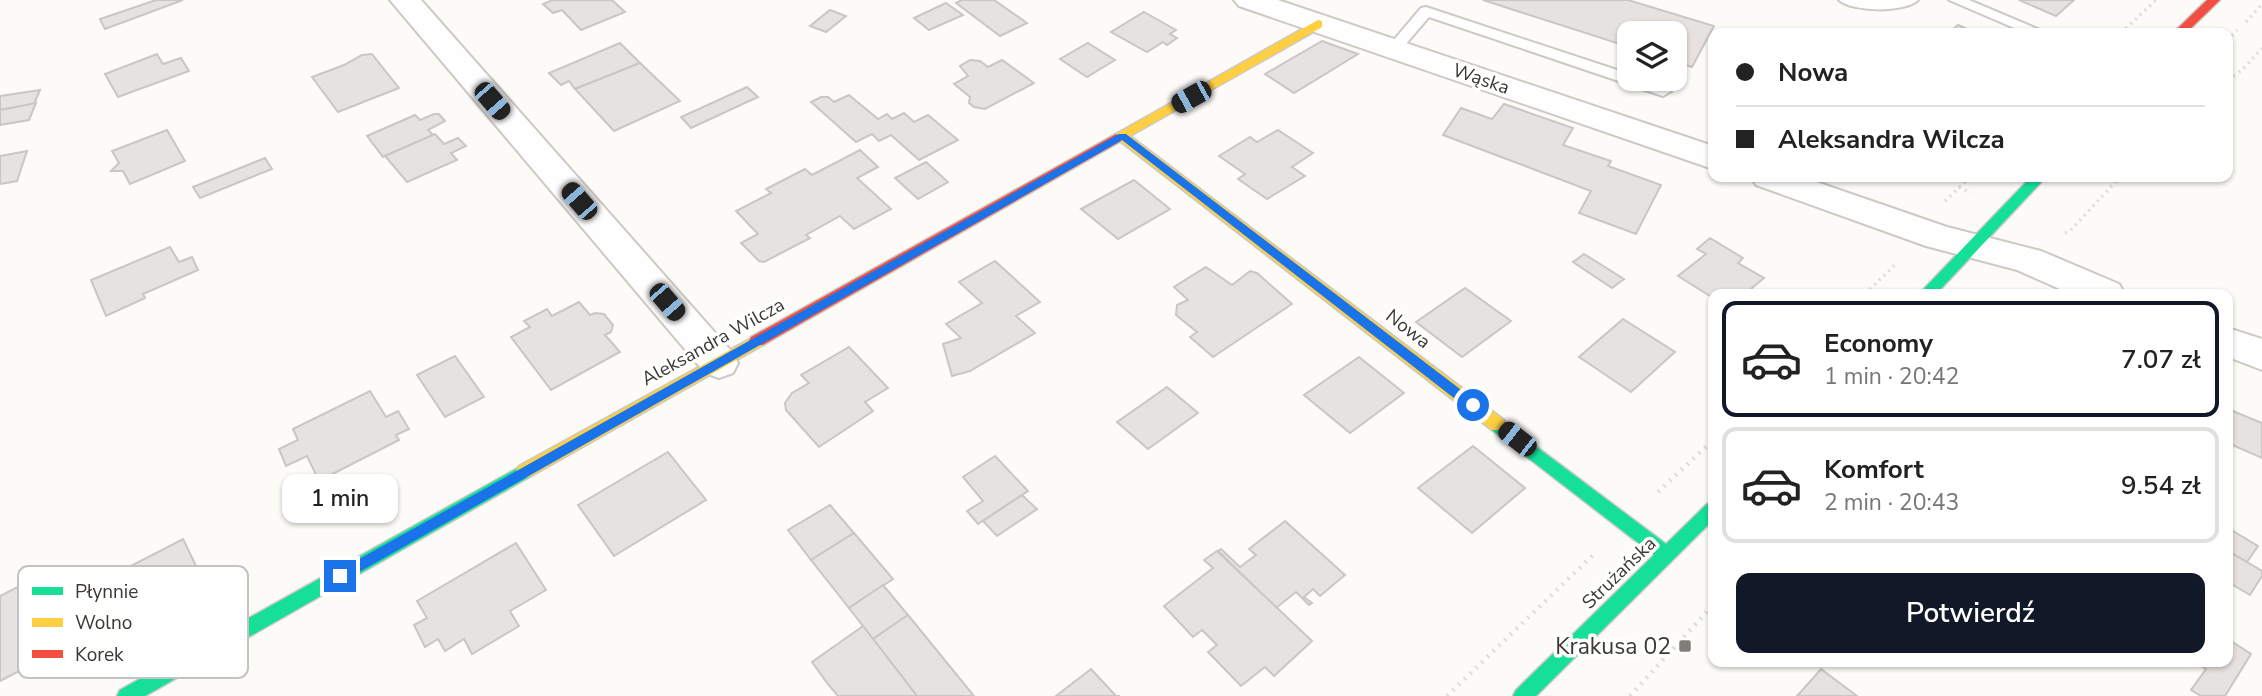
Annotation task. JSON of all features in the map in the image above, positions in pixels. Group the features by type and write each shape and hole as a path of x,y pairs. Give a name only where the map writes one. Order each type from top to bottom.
{"street":[{"path":"405,0 719,363"},
{"name":"Wąska","path":"1250,0 1708,156"},
{"path":"2184,28 2214,0"},
{"name":"Aleksandra Wilcza","path":"248,628 1318,24"},
{"name":"Nowa","path":"1122,136 1667,555"},
{"path":"1783,182 1974,247 2028,260 2095,289"},
{"path":"1932,289 2034,182"},
{"path":"2233,344 2262,355"},
{"name":"Strużańska","path":"1523,696 1708,514"},
{"name":"Aleksandra Wilcza","path":"127,696 159,678"}],"lane":[{"path":"1846,0 1869,5 1911,0"},
{"path":"1956,0 2026,28"},
{"path":"1393,50 1426,11 1617,75"}],"path":[{"path":"2125,28 2156,0"},
{"path":"2233,76 2262,48"},
{"path":"1448,696 1708,445"},
{"path":"1630,696 1708,610"}],"building":[{"path":"156,0 183,0 105,29 100,19"},
{"path":"553,0 612,0 625,12 581,30 562,10 553,13 543,4"},
{"path":"962,0 994,0 1027,23 1000,36 956,3"},
{"path":"1483,0 1628,0 1714,26 1708,28 1708,37 1692,67 1687,66 1687,21 1617,21 1617,43"},
{"path":"2019,0 2074,0 2056,16"},
{"path":"946,3 963,15 929,30 914,18"},
{"path":"830,10 846,16 826,32 810,26"},
{"path":"1144,12 1176,30 1170,34 1177,38 1167,45 1163,42 1147,52 1111,32"},
{"path":"1322,41 1358,54 1294,93 1265,74"},
{"path":"620,43 640,63 575,89 569,81 561,85 549,73"},
{"path":"1088,43 1115,60 1087,77 1060,59"},
{"path":"157,54 163,64 181,58 189,71 118,97 105,74"},
{"path":"372,54 399,88 338,112 312,77 362,55"},
{"path":"970,60 980,61 988,67 1002,60 1034,83 985,109 974,107 969,103 970,97 954,84 968,76 960,66"},
{"path":"640,63 680,101 614,131 575,89"},
{"path":"747,87 758,97 691,128 681,117"},
{"path":"40,90 34,104 0,110 0,96"},
{"path":"849,95 878,119 887,114 892,119 904,113 914,122 928,115 958,140 919,160 891,135 879,141 872,134 856,142 811,102 828,97 834,102"},
{"path":"36,103 29,120 0,125 0,110"},
{"path":"1504,104 1573,128 1563,145 1611,161 1608,166 1661,185 1636,234 1579,213 1591,191 1443,135 1461,108 1492,119"},
{"path":"439,114 445,121 428,130 433,135 383,157 367,136 415,115 420,120"},
{"path":"167,130 185,161 130,184 123,171 111,171 119,163 112,151"},
{"path":"1278,130 1313,153 1292,167 1305,176 1267,199 1238,179 1245,174 1219,156 1250,137 1257,142"},
{"path":"435,134 444,144 458,138 466,146 451,153 457,160 407,182 385,156"},
{"path":"860,150 878,167 857,178 891,209 854,229 840,216 806,235 810,238 764,262 759,261 741,243 758,234 736,211 771,193 766,189 805,169 812,175"},
{"path":"27,151 17,181 0,184 0,156"},
{"path":"265,158 272,169 200,198 193,187"},
{"path":"926,162 948,182 918,199 895,178"},
{"path":"1134,180 1170,209 1118,239 1081,209"},
{"path":"1710,238 1743,258 1738,263 1764,278 1751,289 1708,289 1708,295 1678,276 1706,254 1697,249"},
{"path":"170,247 179,262 192,257 198,270 143,294 145,298 106,316 91,280"},
{"path":"1584,254 1624,279 1612,288 1573,262"},
{"path":"995,261 1040,302 1016,316 1035,333 970,371 952,376 943,344 961,338 946,324 982,303 959,282"},
{"path":"1206,267 1232,285 1250,271 1257,273 1292,304 1213,357 1190,337 1197,332 1176,315 1177,305 1188,300 1174,287"},
{"path":"1465,288 1511,321 1462,357 1416,322"},
{"path":"579,302 590,315 604,314 613,325 611,332 605,335 620,352 551,390 511,337 530,327 524,321 547,309 552,316"},
{"path":"1623,319 1675,352 1631,392 1579,357"},
{"path":"849,347 888,388 865,402 873,411 819,447 786,410 785,403 792,393 809,383 801,375"},
{"path":"455,356 484,397 445,417 417,375"},
{"path":"1359,357 1404,393 1350,433 1304,395"},
{"path":"1167,387 1198,413 1148,449 1117,422"},
{"path":"370,391 386,417 398,411 409,429 396,435 399,440 319,481 307,456 286,466 279,449 298,440 293,429"},
{"path":"2233,411 2262,423 2262,458 2233,445"},
{"path":"1473,446 1525,488 1472,533 1418,488"},
{"path":"668,452 706,500 614,556 578,505"},
{"path":"995,456 1028,491 978,524 967,511 983,501 963,477"},
{"path":"1022,495 1037,509 997,536 983,521"},
{"path":"830,505 854,533 811,560 788,530"},
{"path":"1285,521 1345,575 1320,596 1313,589 1304,597 1312,603 1309,605 1296,592 1276,608 1218,551 1221,549 1240,567 1256,555 1249,549"},
{"path":"2233,531 2258,546 2247,562 2233,554"},
{"path":"854,533 893,579 849,608 811,560"},
{"path":"183,539 196,566 131,566"},
{"path":"516,543 546,590 510,611 519,626 472,654 464,639 445,651 438,639 425,647 414,625 427,618 417,601"},
{"path":"1217,551 1312,641 1274,676 1265,667 1241,686 1208,652 1217,645 1202,630 1193,637 1164,606 1213,568 1204,560"},
{"path":"2233,554 2262,571 2262,576 2250,595 2233,585"},
{"path":"883,585 908,615 873,639 849,608"},
{"path":"18,587 18,672 0,681 0,596"},
{"path":"908,615 974,696 917,696 873,639"},
{"path":"863,626 917,696 838,696 827,683 812,662"},
{"path":"2233,642 2251,654 2225,696 2201,696 2191,690 2206,669 2203,667 2233,667"},
{"path":"1091,669 1116,696 1056,696"},
{"path":"1821,669 1857,696 1797,696"}],"traffic: fast":[{"path":"1932,289 2034,182"},
{"path":"1498,425 1667,555"},
{"path":"248,628 525,471"},
{"path":"1523,696 1708,514"},
{"path":"127,696 159,678"}],"traffic: slow":[{"path":"1116,138 1318,24"},
{"path":"1122,136 1498,425"},
{"path":"525,471 757,341"}],"traffic: jam":[{"path":"2184,28 2214,0"},
{"path":"757,341 1116,138"}],"place":[{"name":"Krakusa 02","path":"1685,646"}],"route":[{"path":"340,576 1122,136 1473,405"}]}
